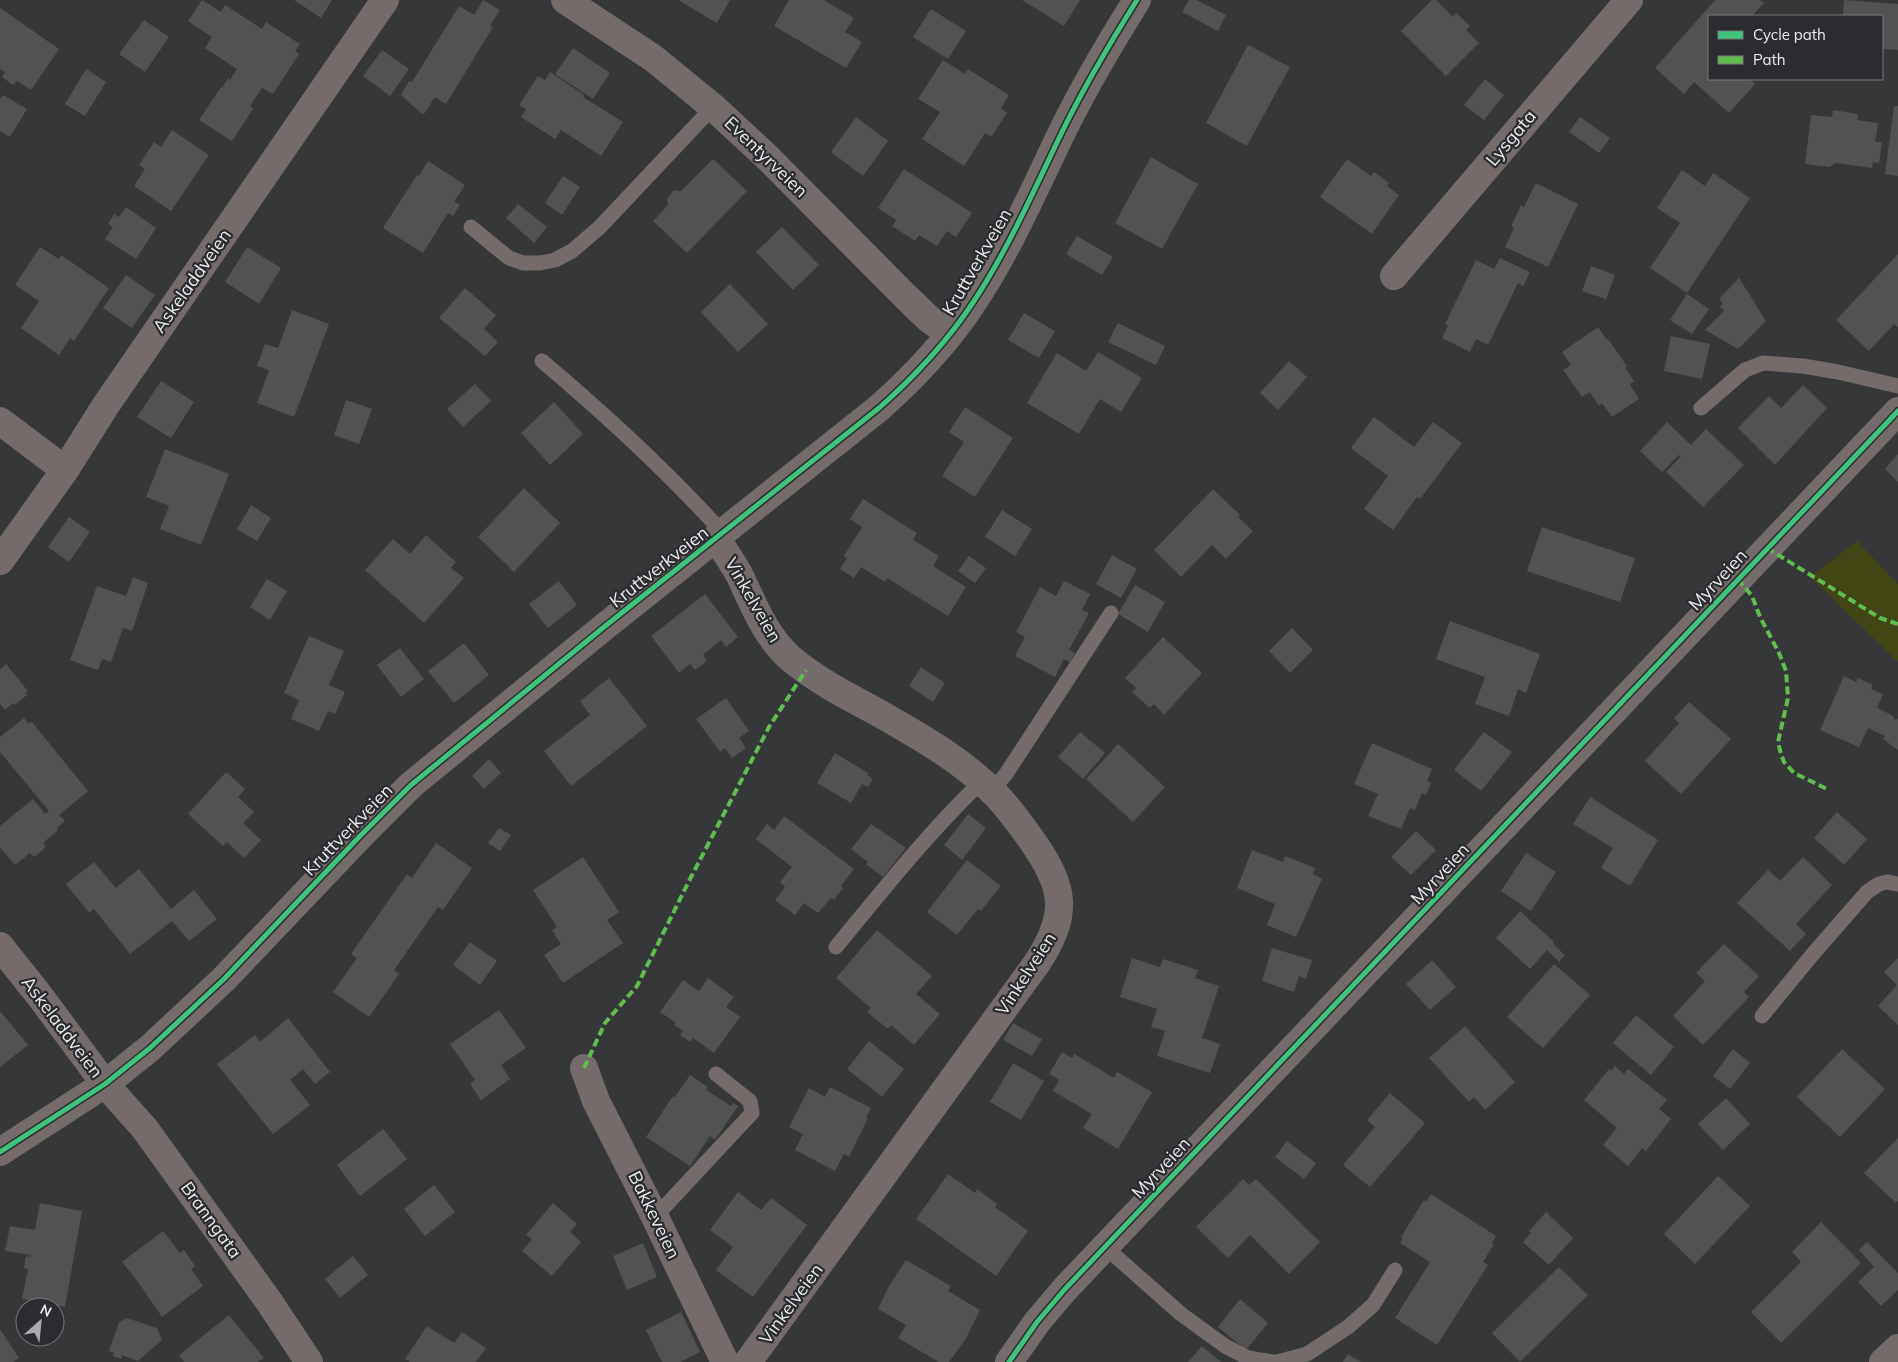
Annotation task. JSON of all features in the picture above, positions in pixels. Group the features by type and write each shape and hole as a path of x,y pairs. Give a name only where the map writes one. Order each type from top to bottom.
{"street":[{"name":"Askeladdveien","path":"0,561 65,470 106,405 385,0"},
{"name":"Eventyrveien","path":"566,0 653,58 682,80 767,157 907,298 950,334"},
{"name":"Kruttverkveien","path":"0,1152 105,1084 150,1048 217,986 361,834 411,785 604,627 879,408 905,385 950,334 992,272 1087,84 1137,0"},
{"name":"Lysgata","path":"1394,276 1629,0"},
{"name":"Myrveien","path":"1009,1362 1037,1322 1065,1289 1898,411"},
{"path":"0,422 65,470"},
{"name":"Vinkelveien","path":"720,536 763,624 788,656 830,686 920,737 953,759 987,786 1022,827 1046,864 1055,881 1060,898 1057,928 1037,963 748,1362"},
{"name":"Askeladdveien","path":"0,946 105,1084"},
{"name":"Bakkeveien","path":"584,1068 596,1101 725,1362"},
{"name":"Branngata","path":"105,1084 145,1129 310,1362"},
{"path":"1883,1362 1898,1348"}],"lane":[{"path":"471,227 509,258 523,263 540,263 555,260 572,252 600,227 713,107"},
{"path":"542,361 623,431 697,504 720,536"},
{"path":"1701,408 1745,370 1763,363 1803,366 1898,386"},
{"path":"836,947 915,851 953,809 1006,774 1111,613"},
{"path":"1762,1016 1812,954 1867,892 1879,884 1887,882 1898,884"},
{"path":"655,1217 752,1113 750,1101 716,1074"},
{"path":"1105,1248 1181,1314 1225,1346 1248,1358 1273,1362"},
{"path":"1277,1362 1308,1354 1348,1327 1372,1305 1395,1270"}],"green space":[{"path":"1857,541 1898,584 1898,662 1810,577"}],"building":[{"path":"202,0 221,12 225,5 262,29 266,22 300,44 295,51 299,54 273,94 262,88 250,106 253,109 232,141 199,120 221,87 228,78 230,80 237,69 205,48 212,37 188,21"},
{"path":"294,0 332,0 321,18"},
{"path":"483,0 500,10 490,26 493,27 446,104 435,97 424,114 421,113 401,95 409,81 412,82 459,6 474,15"},
{"path":"678,0 730,0 717,23"},
{"path":"789,0 824,0 854,18 845,32 862,42 846,68 774,26"},
{"path":"1022,0 1080,0 1064,26"},
{"path":"1189,0 1197,0 1226,15 1218,31 1182,12"},
{"path":"1432,0 1436,0 1453,17 1456,13 1470,26 1466,30 1479,43 1446,76 1401,31"},
{"path":"1715,0 1760,0 1764,3 1753,15 1708,15 1708,80 1751,80 1755,84 1729,113 1694,82 1684,94 1655,68"},
{"path":"1844,0 1898,4 1898,50 1883,49 1883,15 1843,15"},
{"path":"0,8 59,49 31,90 17,81 13,85 2,77 5,72 0,69"},
{"path":"931,9 966,31 948,59 913,37"},
{"path":"144,20 169,37 145,72 119,54"},
{"path":"1248,45 1290,67 1247,146 1206,123"},
{"path":"573,48 610,73 593,99 555,74"},
{"path":"382,50 409,69 390,96 363,76"},
{"path":"943,60 965,74 968,69 1009,95 1001,108 1007,113 991,137 985,133 964,166 922,139 940,112 918,99"},
{"path":"86,69 106,82 85,116 65,104"},
{"path":"550,72 584,95 583,97 623,122 601,156 561,130 555,139 521,117 526,109 519,105 538,76 545,80"},
{"path":"1485,79 1504,95 1484,120 1464,105"},
{"path":"3,95 27,109 10,137 0,131 0,99"},
{"path":"1894,106 1898,106 1898,176 1885,174"},
{"path":"1833,110 1858,114 1857,120 1878,123 1875,142 1882,142 1879,163 1873,162 1872,168 1836,163 1829,167 1805,164 1811,115 1832,117"},
{"path":"856,117 888,141 863,176 831,152"},
{"path":"1580,117 1610,138 1599,153 1569,132"},
{"path":"172,130 209,155 171,211 134,186 145,169 139,165 154,142 161,147"},
{"path":"1151,157 1198,184 1162,249 1115,223"},
{"path":"713,159 747,191 687,253 653,221 668,205 667,199 674,190 681,191"},
{"path":"1347,159 1371,176 1374,172 1389,183 1387,186 1399,195 1372,234 1320,197"},
{"path":"428,161 465,185 455,200 460,205 453,216 448,213 423,253 383,228"},
{"path":"904,169 972,213 956,237 947,231 937,246 919,235 915,241 892,226 896,220 878,208"},
{"path":"1682,170 1705,186 1713,173 1750,198 1687,293 1650,268 1680,223 1657,208"},
{"path":"563,176 580,187 562,215 545,203"},
{"path":"1536,183 1578,204 1548,267 1505,247 1514,228 1511,226 1521,205 1524,207"},
{"path":"518,204 547,227 534,243 506,218"},
{"path":"126,207 156,228 136,259 105,239 113,227 108,224 114,214 119,217"},
{"path":"782,227 819,265 793,290 756,252"},
{"path":"1077,236 1113,257 1102,275 1066,254"},
{"path":"40,247 59,259 61,255 109,288 74,341 70,338 59,355 21,328 39,301 15,285"},
{"path":"247,247 281,268 259,304 225,282"},
{"path":"1898,254 1898,327 1894,324 1869,351 1836,320"},
{"path":"1500,258 1530,272 1523,286 1518,283 1488,345 1476,339 1470,352 1442,338 1448,325 1445,324 1476,260 1494,269"},
{"path":"1591,266 1615,275 1606,299 1582,291"},
{"path":"126,275 155,295 132,328 103,308"},
{"path":"1739,278 1766,321 1738,349 1705,330 1724,311 1720,307 1723,303 1719,299"},
{"path":"730,284 768,324 738,352 701,312"},
{"path":"465,288 496,315 484,329 498,342 485,356 439,318"},
{"path":"1687,294 1709,309 1692,334 1670,320"},
{"path":"292,310 329,324 294,417 257,403 269,370 257,366 265,344 278,348"},
{"path":"1024,313 1055,331 1039,358 1008,340"},
{"path":"1118,323 1165,346 1156,365 1108,342"},
{"path":"1598,327 1627,366 1625,368 1634,381 1630,385 1639,399 1612,417 1602,403 1599,406 1590,392 1582,397 1563,370 1571,365 1562,352"},
{"path":"1671,336 1710,344 1702,379 1664,371"},
{"path":"1098,352 1142,378 1121,412 1100,399 1079,434 1027,403 1057,353 1086,371"},
{"path":"1289,361 1307,377 1278,410 1260,393"},
{"path":"161,381 194,402 171,438 137,417"},
{"path":"475,384 491,401 463,427 447,409"},
{"path":"1803,385 1827,408 1775,465 1738,428 1769,396 1781,408"},
{"path":"346,400 372,409 359,444 334,435"},
{"path":"554,402 583,434 550,465 521,433"},
{"path":"965,407 1013,438 975,497 942,476 964,442 949,432"},
{"path":"1374,417 1414,447 1433,422 1462,443 1420,499 1417,497 1393,530 1364,509 1388,476 1351,448"},
{"path":"1667,422 1691,445 1706,429 1744,465 1703,507 1666,472 1681,456 1679,455 1662,472 1640,451"},
{"path":"165,449 229,474 201,545 160,529 169,506 146,497"},
{"path":"1898,454 1898,482 1885,469"},
{"path":"524,488 560,523 514,572 478,537"},
{"path":"1213,489 1240,515 1238,517 1253,531 1226,559 1212,545 1181,577 1154,550"},
{"path":"863,499 917,533 913,540 939,556 933,566 966,587 948,616 887,578 885,582 861,567 854,578 840,569 847,558 844,556 862,527 850,519"},
{"path":"251,505 271,518 257,541 237,529"},
{"path":"1002,510 1032,529 1015,556 985,537"},
{"path":"69,517 90,532 69,562 48,547"},
{"path":"1542,527 1635,558 1620,602 1527,571"},
{"path":"426,535 456,562 451,568 464,578 424,623 365,570 393,539 410,554"},
{"path":"1112,555 1137,569 1121,598 1096,584"},
{"path":"969,556 986,568 975,583 958,571"},
{"path":"133,577 148,583 132,631 123,628 111,662 102,659 98,670 70,660 97,586 126,596"},
{"path":"267,579 287,591 270,620 250,607"},
{"path":"559,581 577,605 548,628 529,604"},
{"path":"1064,581 1090,594 1082,610 1089,613 1069,650 1075,653 1070,662 1064,659 1055,677 1015,656 1025,637 1016,632 1040,587 1056,596"},
{"path":"1135,585 1165,602 1148,632 1118,614"},
{"path":"705,594 738,637 726,647 721,640 703,655 707,661 695,670 690,664 679,673 651,636"},
{"path":"1450,621 1540,654 1526,693 1518,689 1509,716 1475,704 1485,677 1436,659"},
{"path":"1292,628 1313,650 1290,673 1269,651"},
{"path":"309,636 344,651 329,685 345,692 335,714 328,711 319,731 291,719 299,700 284,693"},
{"path":"1163,637 1202,673 1164,715 1154,704 1150,708 1132,692 1136,688 1125,678"},
{"path":"464,643 489,675 454,703 428,671"},
{"path":"400,648 424,679 401,697 377,665"},
{"path":"6,664 28,691 25,693 27,695 15,705 13,703 5,710 0,704 0,669"},
{"path":"921,667 945,683 933,702 909,686"},
{"path":"1844,676 1856,682 1858,678 1873,685 1871,689 1883,694 1877,708 1892,715 1896,721 1898,718 1898,750 1883,739 1885,736 1868,728 1859,747 1820,730"},
{"path":"609,678 647,726 571,786 544,751 590,715 580,701"},
{"path":"726,698 749,731 739,738 746,748 732,758 725,748 720,752 696,719"},
{"path":"1689,702 1731,739 1681,794 1645,761 1679,723 1674,718"},
{"path":"24,718 29,724 32,722 88,791 59,815 65,821 43,843 46,847 34,857 30,853 15,865 0,847 0,826 33,799 45,814 49,811 0,752 0,737"},
{"path":"1080,732 1105,753 1083,779 1058,757"},
{"path":"1484,732 1512,752 1481,791 1454,770"},
{"path":"1372,743 1432,769 1427,781 1431,783 1426,795 1422,793 1415,810 1410,808 1401,829 1368,816 1378,794 1354,784"},
{"path":"1118,744 1165,787 1133,822 1086,779"},
{"path":"835,753 868,773 867,775 873,779 868,787 862,784 851,803 817,783"},
{"path":"489,759 501,773 484,789 472,776"},
{"path":"226,772 245,789 238,797 254,812 243,823 261,840 244,858 227,842 223,846 188,814"},
{"path":"1590,797 1658,840 1630,886 1601,868 1613,848 1573,824"},
{"path":"1837,812 1867,839 1844,865 1814,838"},
{"path":"968,814 986,828 962,860 944,845"},
{"path":"784,816 854,869 841,886 843,888 834,900 831,898 818,913 804,903 795,915 775,900 785,887 780,882 792,867 756,839 767,824 774,830"},
{"path":"871,824 906,848 883,877 851,849"},
{"path":"499,828 511,835 500,851 488,843"},
{"path":"1416,831 1436,850 1411,875 1391,857"},
{"path":"436,843 472,868 443,910 438,907 394,970 399,974 369,1017 333,992 357,958 351,954 407,874 412,878"},
{"path":"1252,850 1283,862 1285,856 1315,868 1313,874 1322,879 1296,937 1267,925 1275,904 1237,888"},
{"path":"1526,853 1556,872 1531,911 1501,891"},
{"path":"583,857 619,912 607,920 623,943 563,983 544,955 561,944 552,930 557,927 533,890"},
{"path":"1803,857 1832,885 1796,924 1806,934 1790,951 1737,903 1768,870 1780,881"},
{"path":"967,860 1001,886 981,911 978,909 957,935 927,912"},
{"path":"94,862 116,888 139,869 171,909 194,890 217,919 189,941 172,921 130,954 94,909 89,913 66,884"},
{"path":"1520,911 1554,942 1553,944 1565,955 1559,962 1547,950 1530,969 1496,938"},
{"path":"877,930 932,976 916,994 940,1014 914,1045 891,1025 888,1029 867,1012 871,1008 836,978"},
{"path":"470,942 497,961 480,985 453,965"},
{"path":"1724,944 1759,976 1744,992 1749,997 1703,1045 1673,1016 1705,981 1696,973"},
{"path":"1272,948 1312,960 1306,979 1299,976 1294,992 1262,981"},
{"path":"1132,958 1160,967 1163,959 1198,970 1195,978 1219,986 1202,1038 1220,1044 1210,1073 1157,1056 1165,1031 1151,1027 1157,1009 1120,997"},
{"path":"1898,958 1898,1025 1878,1006 1897,985 1884,972"},
{"path":"1432,960 1456,987 1430,1010 1406,984"},
{"path":"1554,964 1590,995 1543,1048 1507,1017"},
{"path":"708,978 734,997 726,1007 740,1017 714,1053 693,1038 690,1042 680,1035 683,1031 674,1025 676,1023 660,1012 683,980 699,991"},
{"path":"499,1010 526,1048 501,1065 510,1079 481,1100 470,1084 475,1080 450,1044"},
{"path":"0,1011 28,1045 0,1067"},
{"path":"1636,1015 1674,1047 1651,1075 1613,1043"},
{"path":"288,1018 330,1072 315,1084 303,1069 290,1080 310,1105 273,1134 217,1064 255,1035 260,1042"},
{"path":"1013,1023 1042,1039 1032,1056 1003,1040"},
{"path":"1465,1026 1515,1082 1485,1110 1474,1097 1469,1102 1429,1058"},
{"path":"869,1041 904,1069 882,1097 847,1069"},
{"path":"1733,1049 1750,1063 1730,1089 1713,1076"},
{"path":"1842,1049 1885,1089 1840,1137 1797,1097"},
{"path":"1062,1052 1072,1058 1074,1054 1114,1078 1117,1072 1152,1092 1118,1149 1083,1128 1092,1114 1053,1091 1059,1080 1049,1074"},
{"path":"1013,1063 1044,1081 1021,1120 990,1102"},
{"path":"1615,1066 1624,1074 1628,1069 1667,1100 1659,1109 1671,1119 1646,1151 1642,1148 1628,1166 1603,1145 1617,1128 1584,1100 1609,1069 1611,1071"},
{"path":"690,1075 708,1087 706,1090 731,1106 733,1103 738,1106 715,1140 710,1136 690,1166 646,1137 673,1096 675,1097"},
{"path":"830,1087 871,1108 849,1157 844,1154 835,1171 795,1150 803,1134 789,1127 809,1088 825,1097"},
{"path":"1390,1093 1425,1123 1370,1187 1343,1165 1375,1127 1367,1120"},
{"path":"1726,1098 1750,1124 1723,1150 1698,1124"},
{"path":"383,1129 407,1159 360,1196 337,1165"},
{"path":"1898,1138 1898,1201 1896,1203 1864,1173"},
{"path":"1287,1141 1316,1163 1304,1179 1275,1157"},
{"path":"948,1174 975,1193 977,1189 997,1204 995,1207 1028,1231 996,1276 916,1219"},
{"path":"1718,1176 1750,1206 1695,1264 1664,1234"},
{"path":"1243,1179 1249,1185 1256,1179 1320,1242 1289,1274 1250,1235 1228,1258 1196,1227"},
{"path":"434,1185 455,1212 425,1236 404,1209"},
{"path":"738,1192 761,1210 771,1198 807,1225 753,1297 716,1270 733,1247 710,1230"},
{"path":"1431,1194 1496,1236 1492,1243 1494,1244 1483,1262 1488,1265 1437,1345 1395,1318 1430,1262 1400,1243 1403,1238 1401,1237 1424,1200 1426,1202"},
{"path":"40,1203 82,1211 65,1307 65,1297 22,1297 28,1269 24,1268 26,1256 30,1257 31,1255 5,1251 10,1226 35,1230"},
{"path":"553,1203 577,1224 570,1232 581,1242 552,1276 522,1251 532,1239 526,1235"},
{"path":"1546,1212 1573,1238 1549,1265 1523,1242 1531,1233 1529,1231"},
{"path":"1821,1222 1861,1263 1781,1343 1751,1312 1801,1262 1792,1252"},
{"path":"163,1231 180,1253 184,1250 195,1266 191,1269 203,1286 162,1317 122,1262"},
{"path":"1867,1242 1898,1273 1898,1290 1881,1306 1858,1282 1874,1267 1859,1250"},
{"path":"643,1243 657,1277 627,1290 613,1256"},
{"path":"353,1256 368,1275 340,1298 325,1279"},
{"path":"906,1260 951,1286 948,1291 980,1310 965,1340 949,1362 939,1362 898,1338 906,1325 878,1309 889,1286"},
{"path":"1559,1267 1588,1295 1520,1362 1492,1333"},
{"path":"1240,1299 1268,1323 1246,1350 1218,1327"},
{"path":"681,1312 700,1352 680,1362 662,1362 646,1330"},
{"path":"229,1315 264,1358 258,1362 184,1362 179,1355"},
{"path":"127,1318 157,1328 162,1340 138,1361 122,1355 121,1359 113,1356 114,1353 109,1351 119,1322"},
{"path":"427,1326 454,1343 462,1332 486,1348 476,1362 410,1362 405,1359"},
{"path":"0,1329 19,1358 13,1362 0,1362"},
{"path":"1202,1346 1221,1362 1188,1362"},
{"path":"1348,1354 1361,1362 1343,1362"}],"marked path":[{"path":"1767,548 1880,618 1898,624"},
{"path":"1738,579 1752,596 1786,671 1788,698 1778,742 1784,762 1794,773 1827,789"},
{"path":"584,1068 605,1023 637,986 769,727 806,670"}],"cycle path":[{"path":"0,1152 105,1084 150,1048 224,979 411,785 604,627 879,408 917,372 951,332 985,283 1020,220 1079,98 1137,0"},
{"path":"1009,1362 1037,1322 1065,1289 1898,411"}]}
